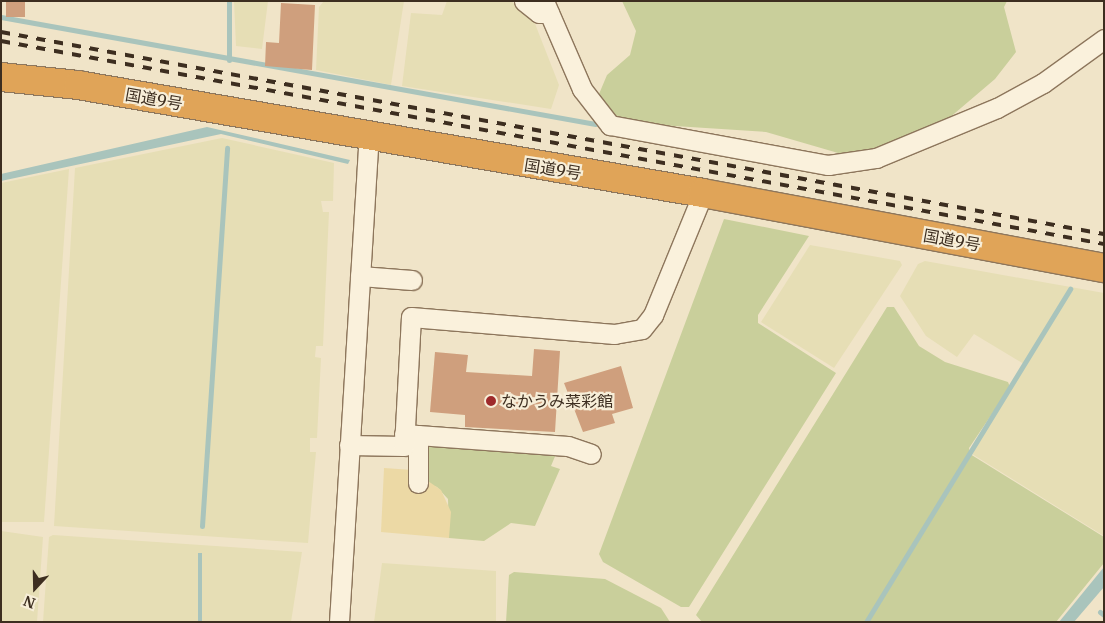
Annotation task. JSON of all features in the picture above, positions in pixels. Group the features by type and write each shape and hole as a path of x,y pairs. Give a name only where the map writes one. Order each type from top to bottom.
{"highway":[{"name":"国道9号","path":"1,77 78,86 369,138 703,193 1104,268"}],"street":[{"path":"524,1 539,13 546,7 582,89 610,125 828,165 876,158 997,108 1043,83 1104,39"},
{"path":"339,622 369,138"},
{"path":"418,483 411,435 411,317 634,332 653,315 703,193"},
{"path":"360,276 412,280"},
{"path":"349,445 404,446 411,435"},
{"path":"411,435 568,446 592,454"}],"shaded area":[{"path":"234,1 268,1 262,49 236,46"},
{"path":"324,1 404,1 391,85 316,70 319,7"},
{"path":"447,1 511,1 532,16 559,85 551,109 402,86 411,13 442,15"},
{"path":"222,138 334,163 333,201 321,201 323,212 329,212 323,346 316,346 315,357 321,358 317,438 310,438 310,452 316,452 308,543 54,526 75,168"},
{"path":"69,169 44,522 1,522 1,183"},
{"path":"810,245 900,261 902,265 834,368 761,322"},
{"path":"925,261 1104,293 1104,536 972,454 971,448 1024,364 974,334 957,357 926,336 900,296 918,264"},
{"path":"1,531 43,537 37,622 1,622"},
{"path":"53,535 302,552 291,622 43,622 49,537"},
{"path":"382,563 496,571 496,622 374,622"}],"green space":[{"path":"622,1 1007,1 1004,7 1016,52 995,79 948,119 881,147 845,155 766,132 628,123 608,112 599,94 607,75 630,55 636,31"},
{"path":"724,219 809,236 758,315 758,323 836,373 689,607 681,607 603,562 599,554"},
{"path":"887,307 894,307 919,346 945,362 1008,382 1010,387 969,448 970,454 1104,537 1104,563 1056,622 702,622 696,615"},
{"path":"432,445 556,454 551,466 560,469 535,526 511,523 484,541 449,538 448,499 437,487 424,482 427,448"},
{"path":"514,572 605,579 661,608 670,622 506,622 509,575"}],"sand":[{"path":"384,468 412,470 441,490 451,512 449,538 381,532"}],"water":[{"path":"207,127 350,160 348,164 221,134 1,181 1,174"},
{"path":"198,553 202,553 202,622 198,622"},
{"path":"1104,567 1104,587 1074,622 1059,622"}],"building":[{"path":"6,1 25,1 25,17 6,17"},
{"path":"281,3 315,5 312,70 265,66 266,42 279,43"},
{"path":"534,349 560,351 555,432 465,427 465,415 430,412 435,352 468,355 466,372 532,376"},
{"path":"621,366 633,408 612,414 615,423 583,432 564,383"}],"waterway":[{"path":"229,1 229,60"},
{"path":"1,17 595,124"},
{"path":"202,526 227,148"},
{"path":"866,622 1070,289"},
{"path":"1100,612 1104,615"}],"railway":[{"path":"1,32 1104,234"},
{"path":"1,41 1104,244"}],"place":[{"name":"なかうみ菜彩館","path":"491,401"}]}
